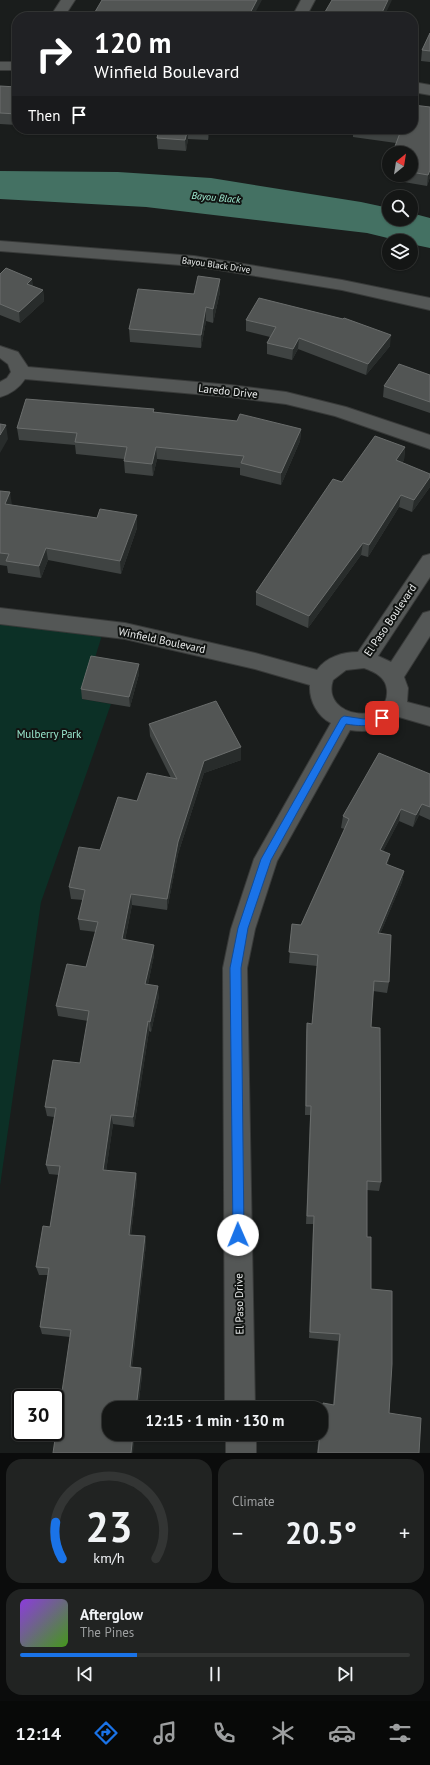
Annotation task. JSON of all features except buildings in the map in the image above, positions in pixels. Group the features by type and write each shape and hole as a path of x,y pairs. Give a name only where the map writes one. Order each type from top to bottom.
{"street":[{"path":"60,12 68,0"},
{"path":"302,12 308,0"},
{"path":"0,66 12,66"},
{"path":"418,89 430,90"},
{"name":"Bayou Black Drive","path":"0,246 194,261 342,285 430,304"},
{"path":"0,352 9,354 18,362 20,372 14,382 0,391"},
{"name":"Laredo Drive","path":"20,372 230,391 286,398 339,411 430,442"},
{"name":"El Paso Boulevard","path":"364,660 430,561"},
{"name":"Winfield Boulevard","path":"0,616 126,631 255,661 321,680"},
{"path":"393,677 430,619"},
{"path":"364,660 375,663 385,669 393,677 399,692 395,707 382,718 364,723 344,720 328,710 320,695 321,680 330,668 346,661 364,660"},
{"path":"395,707 430,717"},
{"name":"El Paso Drive","path":"240,1401 236,968 243,928 266,859 344,720"},
{"path":"241,1441 241,1453"}],"green space":[{"name":"Mulberry Park","path":"0,616 104,629 82,699 111,704 41,902 0,1186"}],"water":[{"name":"Bayou Black","path":"0,171 118,172 211,178 382,206 382,226 418,226 418,215 430,218 430,248 418,245 418,234 382,234 382,237 367,233 146,207 0,199"}],"route":[{"path":"238,1235 236,968 243,928 266,859 344,720 364,723 382,718"}]}
